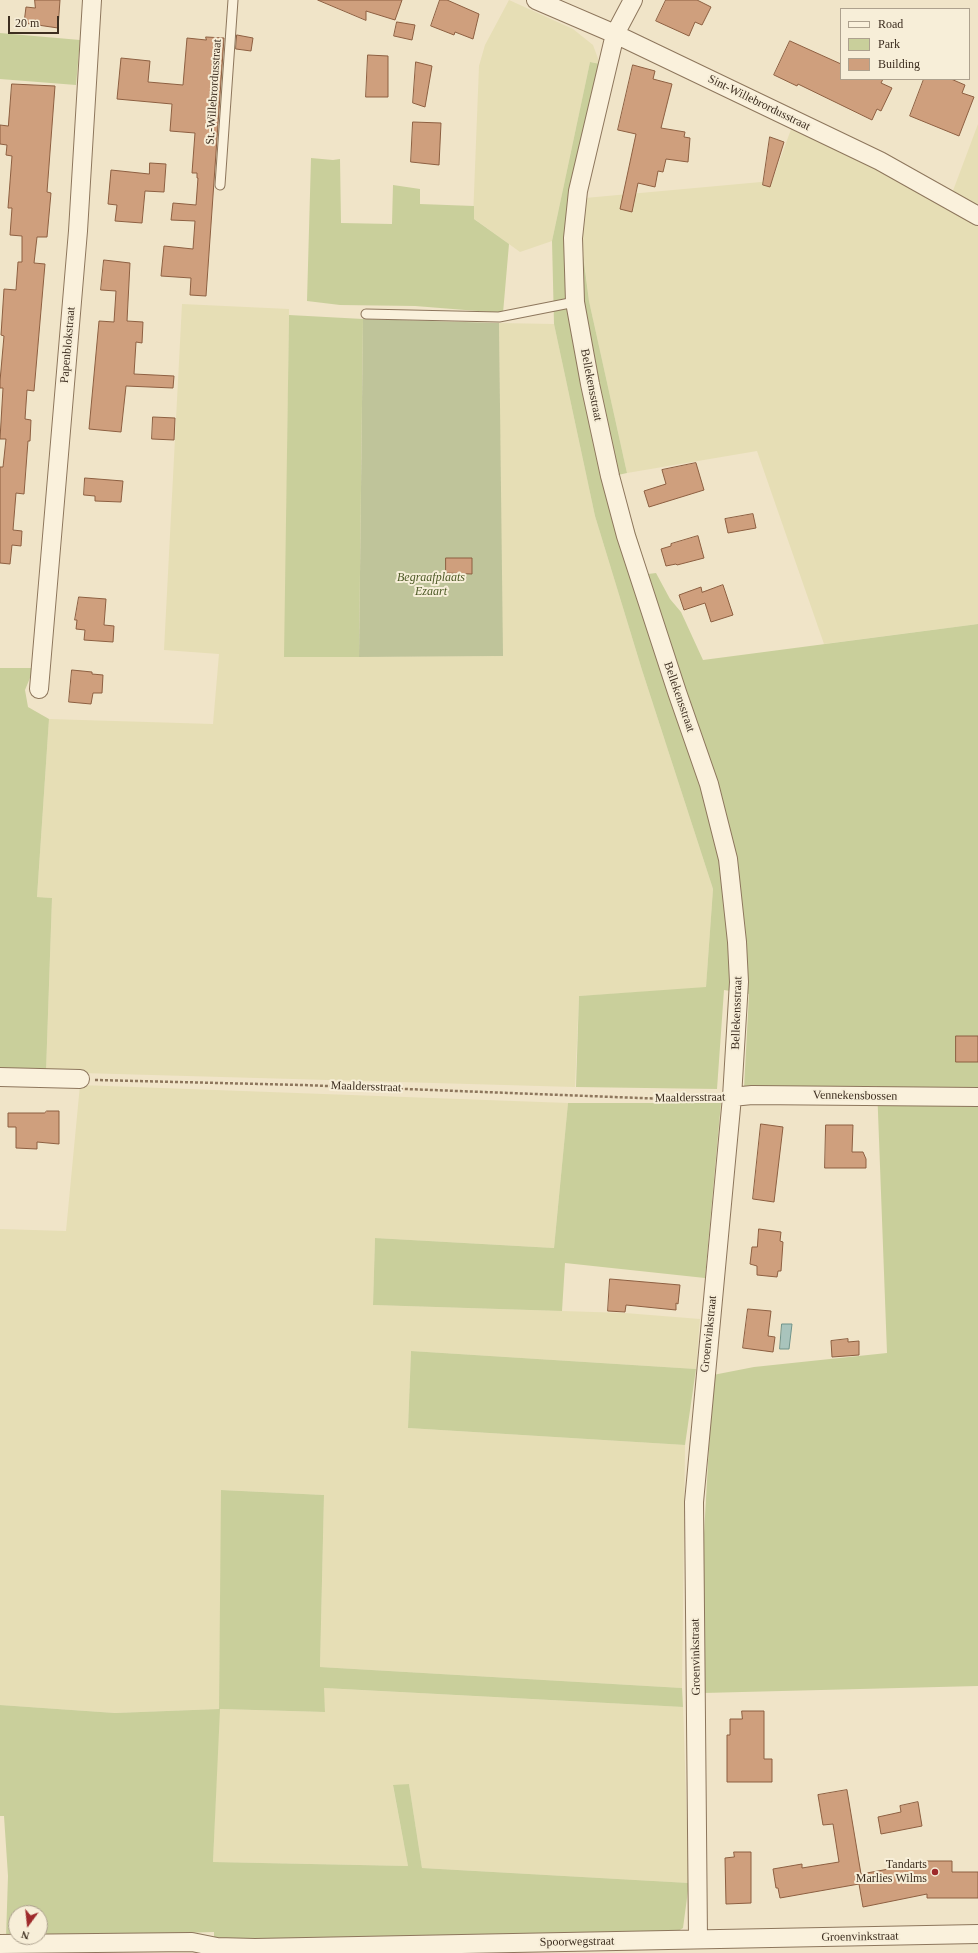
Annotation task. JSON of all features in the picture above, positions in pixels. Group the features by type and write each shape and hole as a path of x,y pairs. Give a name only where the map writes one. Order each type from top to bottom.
{"street":[{"name":"Papenblokstraat","path":"39,689 78,231 92,0"},
{"name":"Sint-Willebrordusstraat","path":"536,0 615,34 880,161 978,216"},
{"name":"Bellekensstraat","path":"633,0 615,34 575,210 573,268 575,302 590,384 620,514 677,692 710,784 728,859 737,942 739,982 732,1097"},
{"path":"0,1077 80,1079"},
{"name":"Vennekensbossen","path":"732,1097 752,1095 978,1097"},
{"name":"Groenvinkstraat","path":"732,1097 700,1417 694,1502 698,1939 978,1934"},
{"name":"Spoorwegstraat","path":"0,1944 192,1942 217,1947 255,1948 698,1939"}],"lane":[{"name":"St.-Willebrordusstraat","path":"220,185 233,0"},
{"path":"366,314 499,318 575,302"}],"path":[{"name":"Maaldersstraat","path":"80,1079 302,1085 692,1100 732,1097"}],"shaded area":[{"path":"509,0 573,29 593,45 600,64 590,62 552,241 520,252 473,218 479,66 485,45"},
{"path":"793,124 978,222 978,624 824,644 757,451 627,473 589,301 581,235 585,198 772,181"},
{"path":"978,124 978,210 951,196"},
{"path":"182,304 289,309 285,657 502,656 499,323 554,324 595,516 642,670 713,889 706,988 579,996 575,1087 46,1072 52,898 37,897 49,719 213,724 219,654 164,650"},
{"path":"80,1085 568,1103 554,1248 375,1238 373,1305 625,1313 700,1319 696,1369 411,1351 408,1428 685,1445 682,1688 320,1667 324,1495 222,1490 219,1709 115,1713 0,1705 0,1229 66,1231"},
{"path":"323,1688 683,1707 689,1883 422,1868 409,1784 393,1786 408,1866 213,1862 219,1709 325,1712"}],"green space":[{"path":"0,33 80,40 76,85 0,79"},
{"path":"590,62 600,64 578,158 582,247 589,301 627,473 618,475 648,574 656,573 670,599 681,612 703,660 978,624 978,1686 703,1693 704,1534 713,1375 754,1367 887,1353 877,1086 744,1088 749,994 724,990 717,1089 576,1087 579,996 706,987 713,889 642,670 595,516 554,324 552,241"},
{"path":"311,158 333,160 340,159 341,223 392,224 393,185 420,189 420,204 474,206 474,219 509,244 503,313 415,306 340,305 307,301"},
{"path":"289,315 363,319 359,657 284,657"},
{"name":"Begraafplaats Ezaart","path":"363,319 499,323 503,656 359,657"},
{"path":"0,668 34,668 25,690 28,707 49,719 37,897 52,898 46,1072 0,1070"},
{"path":"568,1103 721,1103 705,1278 565,1263 562,1311 373,1305 375,1238 554,1248"},
{"path":"411,1351 696,1369 685,1445 408,1428"},
{"path":"221,1490 324,1495 320,1667 682,1688 683,1707 324,1688 325,1712 220,1709 213,1862 408,1866 393,1785 409,1784 422,1868 689,1883 683,1928 672,1935 214,1942 214,1932 48,1937 48,1905 8,1905 8,1938 6,1938 8,1876 4,1816 0,1816 0,1705 115,1713 219,1709"}],"water":[{"path":"782,1324 792,1324 789,1349 780,1349"}],"building":[{"path":"35,0 60,0 58,28 24,23 26,7 35,8"},
{"path":"318,0 402,0 395,20 366,11 366,20"},
{"path":"440,0 447,0 479,14 473,39 455,32 454,35 431,26"},
{"path":"666,0 697,0 711,7 702,25 695,22 689,36 656,21"},
{"path":"397,22 415,25 412,40 394,36"},
{"path":"237,35 253,38 251,51 236,49"},
{"path":"206,37 224,38 206,296 190,295 191,278 161,276 164,246 193,249 195,221 171,220 173,203 196,205 198,178 197,173 192,173 195,133 170,131 172,104 117,99 121,58 150,61 148,82 183,85 187,38 206,40"},
{"path":"790,41 840,64 840,80 882,80 881,83 892,88 881,111 877,109 872,120 798,84 797,86 774,75"},
{"path":"368,55 388,56 388,97 366,97"},
{"path":"416,62 432,66 425,107 413,103"},
{"path":"633,65 655,71 653,79 672,84 661,128 685,132 684,137 690,138 688,162 666,159 663,172 658,171 655,187 638,183 632,212 620,209 636,134 618,130"},
{"path":"924,80 953,80 965,85 962,93 974,97 959,136 910,116"},
{"path":"12,84 55,86 47,192 51,193 47,237 37,237 34,263 45,264 34,391 27,390 25,419 31,420 30,441 28,441 24,494 16,493 13,530 22,531 21,546 12,545 10,564 0,563 0,467 3,467 6,439 0,439 3,388 0,388 0,381 4,336 1,335 4,289 16,290 18,262 22,262 22,236 10,235 12,208 8,208 12,156 6,155 7,145 0,144 0,125 8,126"},
{"path":"413,122 441,123 439,165 411,162"},
{"path":"770,137 784,142 770,187 763,185"},
{"path":"150,163 166,164 164,192 145,191 142,223 115,221 117,205 108,204 111,170 149,174"},
{"path":"104,260 130,263 127,321 143,322 142,343 136,342 134,374 174,376 173,388 126,386 121,432 89,429 99,321 114,322 116,291 101,290"},
{"path":"153,417 175,418 174,440 152,439"},
{"path":"696,463 704,490 649,507 644,491 666,484 662,470"},
{"path":"85,478 123,481 121,502 95,501 95,496 84,495"},
{"path":"753,514 756,528 728,533 725,519"},
{"path":"698,536 704,558 677,565 666,566 661,549 671,546 671,544"},
{"path":"446,558 472,558 472,574 446,573"},
{"path":"723,585 733,615 711,622 705,603 684,610 679,595 701,587 702,592"},
{"path":"79,597 106,599 104,625 114,626 113,642 84,640 85,630 76,629 77,620 75,620"},
{"path":"72,670 92,672 92,674 103,675 102,693 93,693 91,704 69,702"},
{"path":"956,1036 978,1036 978,1062 956,1062"},
{"path":"47,1111 59,1111 59,1144 37,1142 37,1149 16,1148 16,1127 8,1127 8,1113 44,1113"},
{"path":"761,1124 783,1127 774,1202 753,1199"},
{"path":"826,1125 853,1125 852,1152 863,1152 866,1159 866,1168 825,1168"},
{"path":"759,1229 781,1232 780,1241 783,1242 781,1271 778,1271 777,1277 757,1275 757,1266 750,1264 752,1247 757,1247"},
{"path":"610,1279 680,1285 676,1310 626,1305 625,1312 608,1311"},
{"path":"748,1309 771,1311 768,1336 775,1337 773,1352 743,1348"},
{"path":"848,1339 848,1342 859,1341 859,1355 832,1357 831,1341"},
{"path":"742,1711 764,1711 764,1759 772,1759 772,1782 727,1782 727,1735 730,1735 730,1719 742,1719"},
{"path":"847,1790 861,1874 917,1864 917,1861 952,1861 952,1872 978,1872 978,1898 927,1898 927,1894 863,1907 859,1884 780,1898 778,1888 776,1888 773,1869 802,1864 802,1868 839,1862 833,1824 823,1825 818,1795"},
{"path":"918,1802 922,1826 881,1834 878,1817 901,1812 900,1806"},
{"path":"734,1852 751,1852 751,1903 726,1904 725,1858 734,1857"}],"place":[{"name":"Tandarts Marlies Wilms","path":"935,1872"}]}
